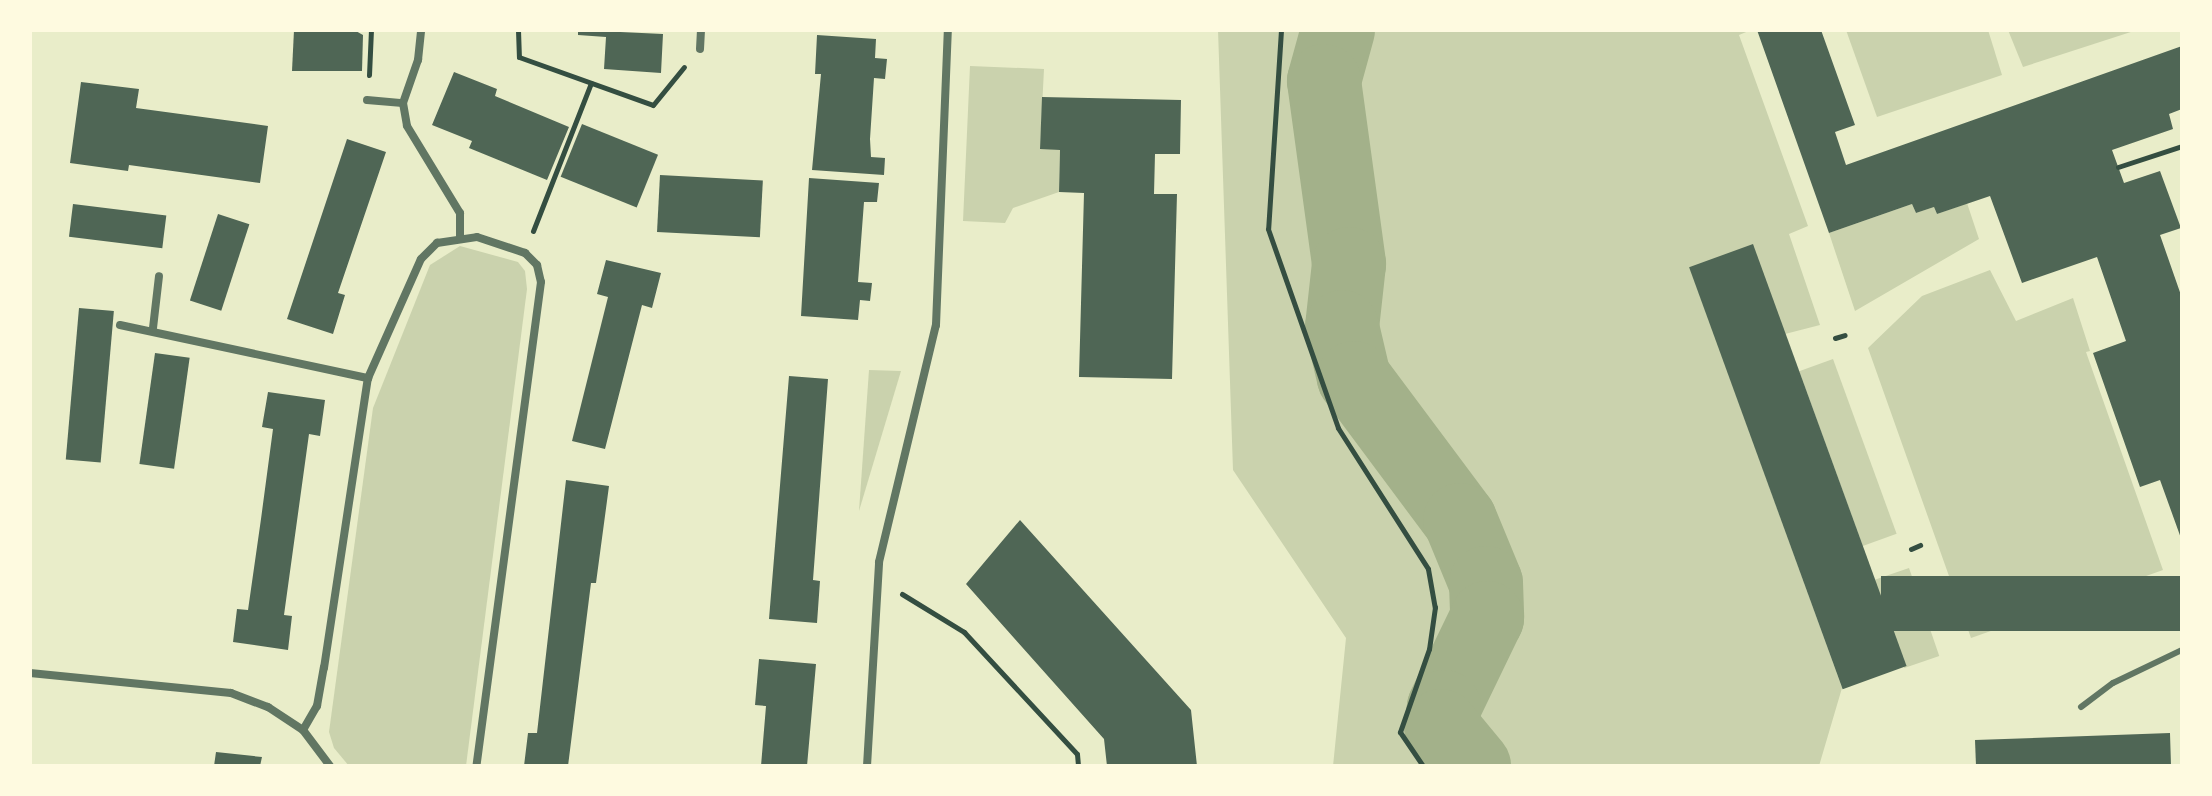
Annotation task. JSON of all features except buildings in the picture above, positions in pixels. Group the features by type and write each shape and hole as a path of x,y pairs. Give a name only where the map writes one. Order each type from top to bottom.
{"street":[{"path":"421,30 418,60 403,103 407,126 460,213 460,236"},
{"path":"700,49 701,30"},
{"path":"867,766 879,579 936,325 948,30"},
{"path":"367,100 403,103"},
{"path":"303,730 317,706 368,378 421,259 437,243 460,236 525,253 537,265 541,282 476,766"},
{"path":"153,328 159,276"},
{"path":"120,325 153,328 368,378"},
{"path":"30,673 231,693 268,707 303,730 330,766"}],"lane":[{"path":"2081,707 2113,683 2182,650"}],"path":[{"path":"367,100 371,30"},
{"path":"518,30 519,57 653,105 700,49"},
{"path":"1281,30 1268,229 1338,428 1428,569 1435,607 1429,649 1400,732 1423,766"},
{"path":"525,253 591,83"},
{"path":"2118,167 2182,146"},
{"path":"1835,338 1845,335"},
{"path":"1911,549 1920,545"},
{"path":"879,579 964,632 1077,754 1078,766"}],"green space":[{"path":"1218,30 1312,30 1299,85 1324,260 1323,331 1337,386 1410,495 1442,522 1466,567 1466,617 1448,670 1433,693 1425,731 1432,749 1449,766 1333,766 1346,638 1233,470"},
{"path":"1360,30 1751,30 1739,35 1808,226 1789,234 1820,325 1785,334 1690,267 1842,688 1819,766 1503,766 1459,726 1459,711 1513,612 1511,579 1477,506 1378,369 1364,321 1374,265 1343,82"},
{"path":"1846,30 1988,30 2002,75 1877,117"},
{"path":"2008,30 2137,30 2023,67"},
{"path":"970,66 1044,69 1040,148 1060,150 1059,192 1013,208 1005,223 963,221"},
{"path":"1967,203 1979,239 1855,311 1829,233 1912,204 1916,213 1934,207 1937,214"},
{"path":"460,246 518,262 525,271 527,289 466,766 349,766 334,748 329,732 373,408 430,265"},
{"path":"1990,270 2016,321 2073,298 2090,351 2086,352 2163,570 1971,638 1868,348 1922,296"},
{"path":"1833,359 1897,534 1863,546 1799,371"},
{"path":"869,370 901,371 859,511"},
{"path":"1909,568 1939,656 1904,668 1874,580"}],"waterway":[{"path":"1338,30 1324,81 1349,264 1342,327 1354,378 1460,520 1486,583 1487,618 1444,707 1441,726 1474,766"}]}
